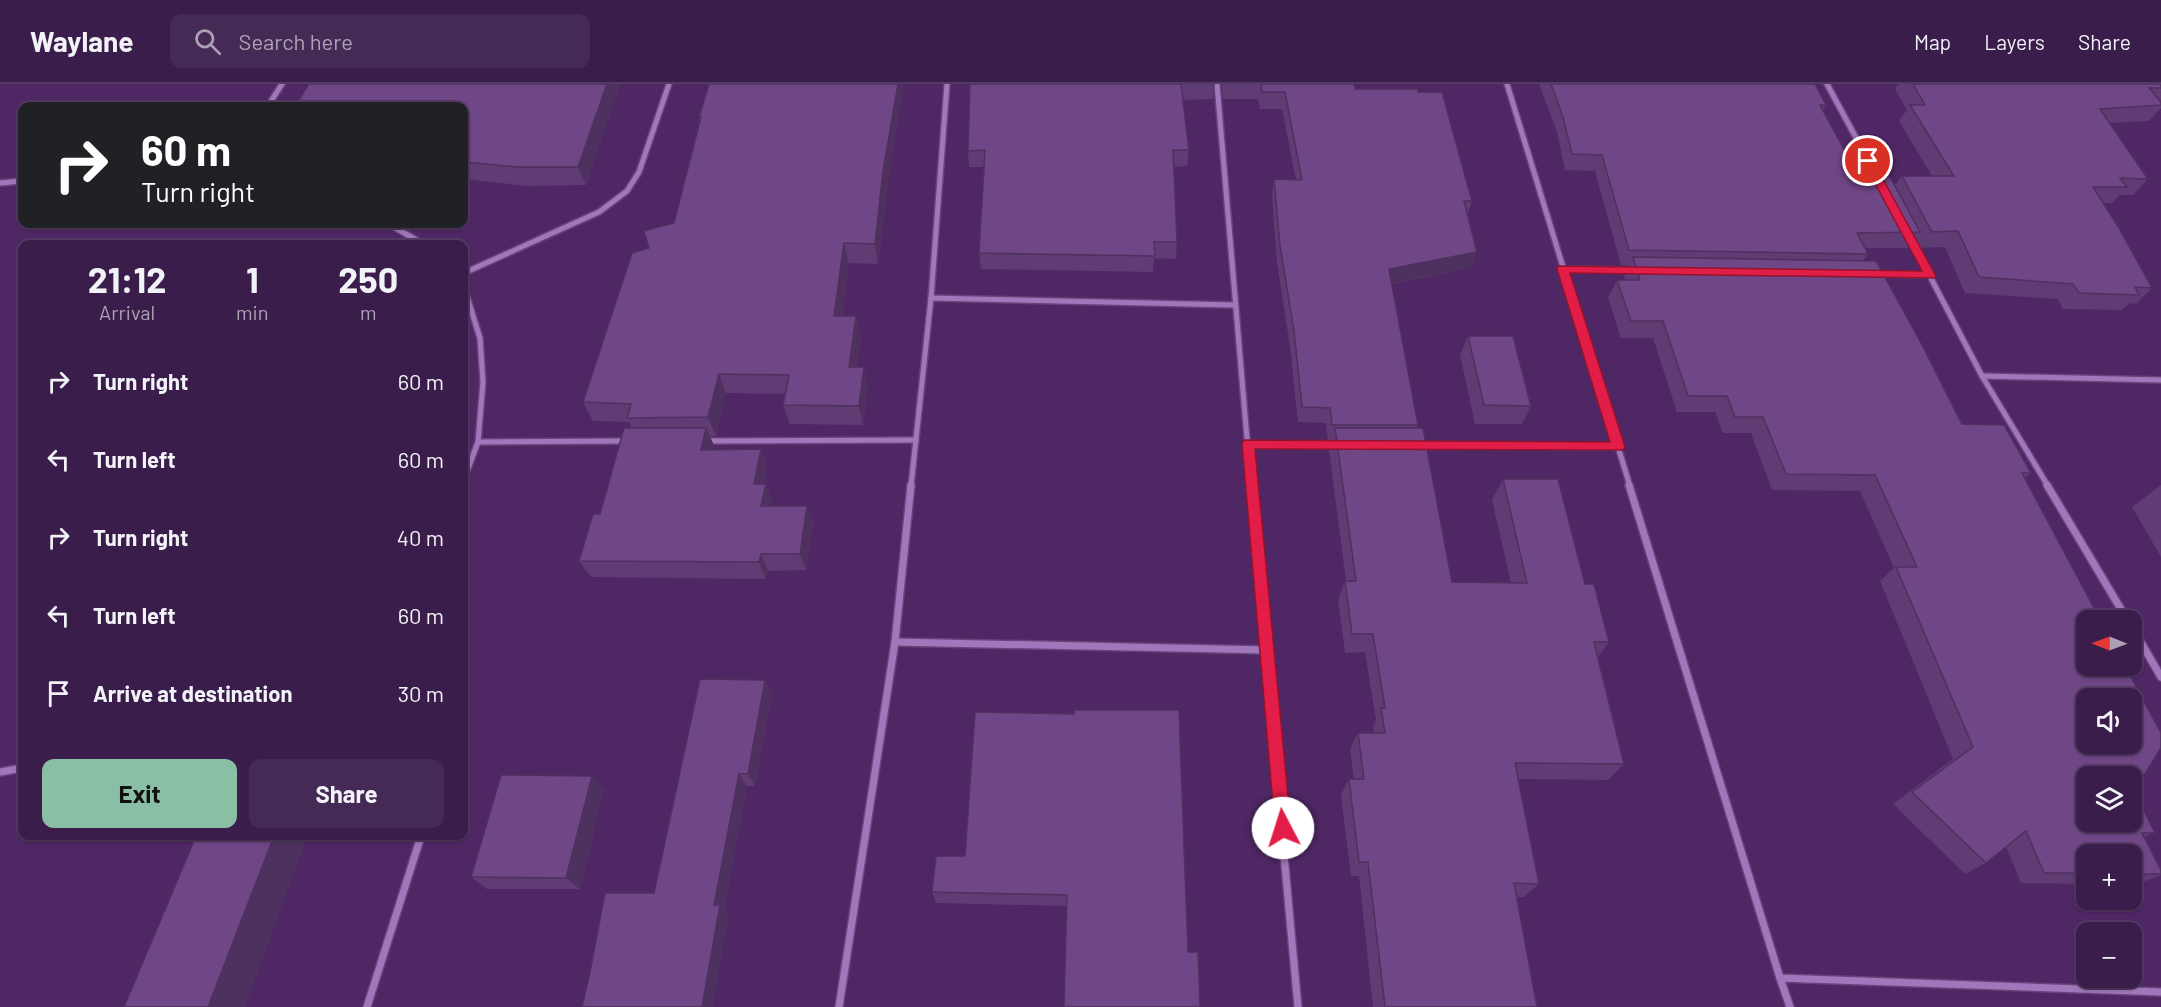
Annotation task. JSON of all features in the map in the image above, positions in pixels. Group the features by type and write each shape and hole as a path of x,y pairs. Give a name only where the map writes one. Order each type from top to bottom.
{"street":[{"path":"271,102 282,84"},
{"path":"468,271 599,212 627,191 639,172 669,84"},
{"path":"839,1007 895,642 931,298 947,84"},
{"path":"1217,84 1234,305 1298,1007"},
{"path":"1507,84 1790,1007"},
{"path":"1827,84 1887,195"},
{"path":"0,183 18,182"},
{"path":"396,228 416,240"},
{"path":"1909,235 1982,376 2121,610"},
{"path":"1563,269 1646,270"},
{"path":"1871,274 1930,276"},
{"path":"931,298 1234,305"},
{"path":"468,300 480,338 483,382 478,442 468,468"},
{"path":"1982,376 2161,380"},
{"path":"478,442 632,441"},
{"path":"691,441 916,441"},
{"path":"1248,444 1344,445"},
{"path":"1415,445 1618,447"},
{"path":"895,642 1266,650"},
{"path":"2142,644 2161,677"},
{"path":"0,772 18,769"},
{"path":"367,1007 420,840"},
{"path":"1780,978 2161,992"}],"building":[{"path":"309,84 607,84 578,167 518,167 468,162 468,102 298,102"},
{"path":"709,84 898,84 883,171 875,244 844,243 834,316 856,316 849,367 864,367 859,406 783,405 789,375 719,374 708,417 627,418 631,404 583,402 632,253 649,248 644,231 674,223"},
{"path":"970,84 1181,84 1189,150 1173,150 1177,242 1154,242 1155,256 979,253 985,150 968,151"},
{"path":"1261,84 1354,84 1355,89 1418,89 1418,92 1442,92 1472,201 1464,201 1477,252 1389,269 1418,425 1332,425 1330,408 1302,407 1294,331 1280,246 1274,179 1302,180 1285,92 1262,92"},
{"path":"1551,84 1815,84 1826,105 1820,105 1859,177 1890,177 1920,232 1857,233 1868,254 1629,250 1602,155 1572,154 1563,117"},
{"path":"1913,84 2161,84 2161,88 2149,88 2161,105 2100,109 2148,179 2120,178 2127,187 2093,187 2152,288 2135,287 2139,295 2079,293 2073,284 1979,277 1958,231 1932,232 1902,176 1954,176 1910,105 1925,105"},
{"path":"1633,257 1876,261 1962,424 2004,425 2031,473 2022,473 2095,610 2076,610 2076,676 2130,676 2137,688 2076,688 2076,754 2142,754 2142,698 2161,733 2161,748 2142,778 2142,766 2076,766 2076,832 2142,832 2142,807 2155,833 2142,833 2161,874 2142,874 2142,844 2076,844 2076,873 2044,873 2026,831 1986,863 1912,792 1973,747 1896,567 1917,567 1875,475 1786,474 1763,417 1735,417 1727,396 1688,396 1663,321 1631,321 1617,280 1640,280"},
{"path":"1468,336 1513,336 1531,406 1484,405"},
{"path":"624,428 706,428 701,450 761,449 754,484 766,484 761,506 807,506 800,554 761,554 759,562 579,561 593,514 600,514"},
{"path":"1335,428 1423,428 1452,582 1527,583 1503,479 1558,479 1585,584 1594,584 1609,642 1594,642 1624,764 1515,763 1539,884 1514,883 1537,1007 1385,1007 1368,862 1359,862 1349,779 1364,779 1358,733 1385,733 1381,708 1385,708 1373,634 1352,634 1345,581 1356,581"},
{"path":"700,679 765,680 748,774 739,774 714,905 720,905 702,1007 582,1007 605,893 654,893"},
{"path":"1074,710 1179,710 1188,952 1198,952 1200,1007 1064,1007 1067,895 932,892 936,856 965,856 975,712 1074,714"},
{"path":"501,775 592,776 566,878 471,877"},
{"path":"194,840 272,840 208,1007 124,1007"}],"route":[{"path":"1283,828 1248,444 1618,447 1563,269 1930,276 1868,161"}]}
